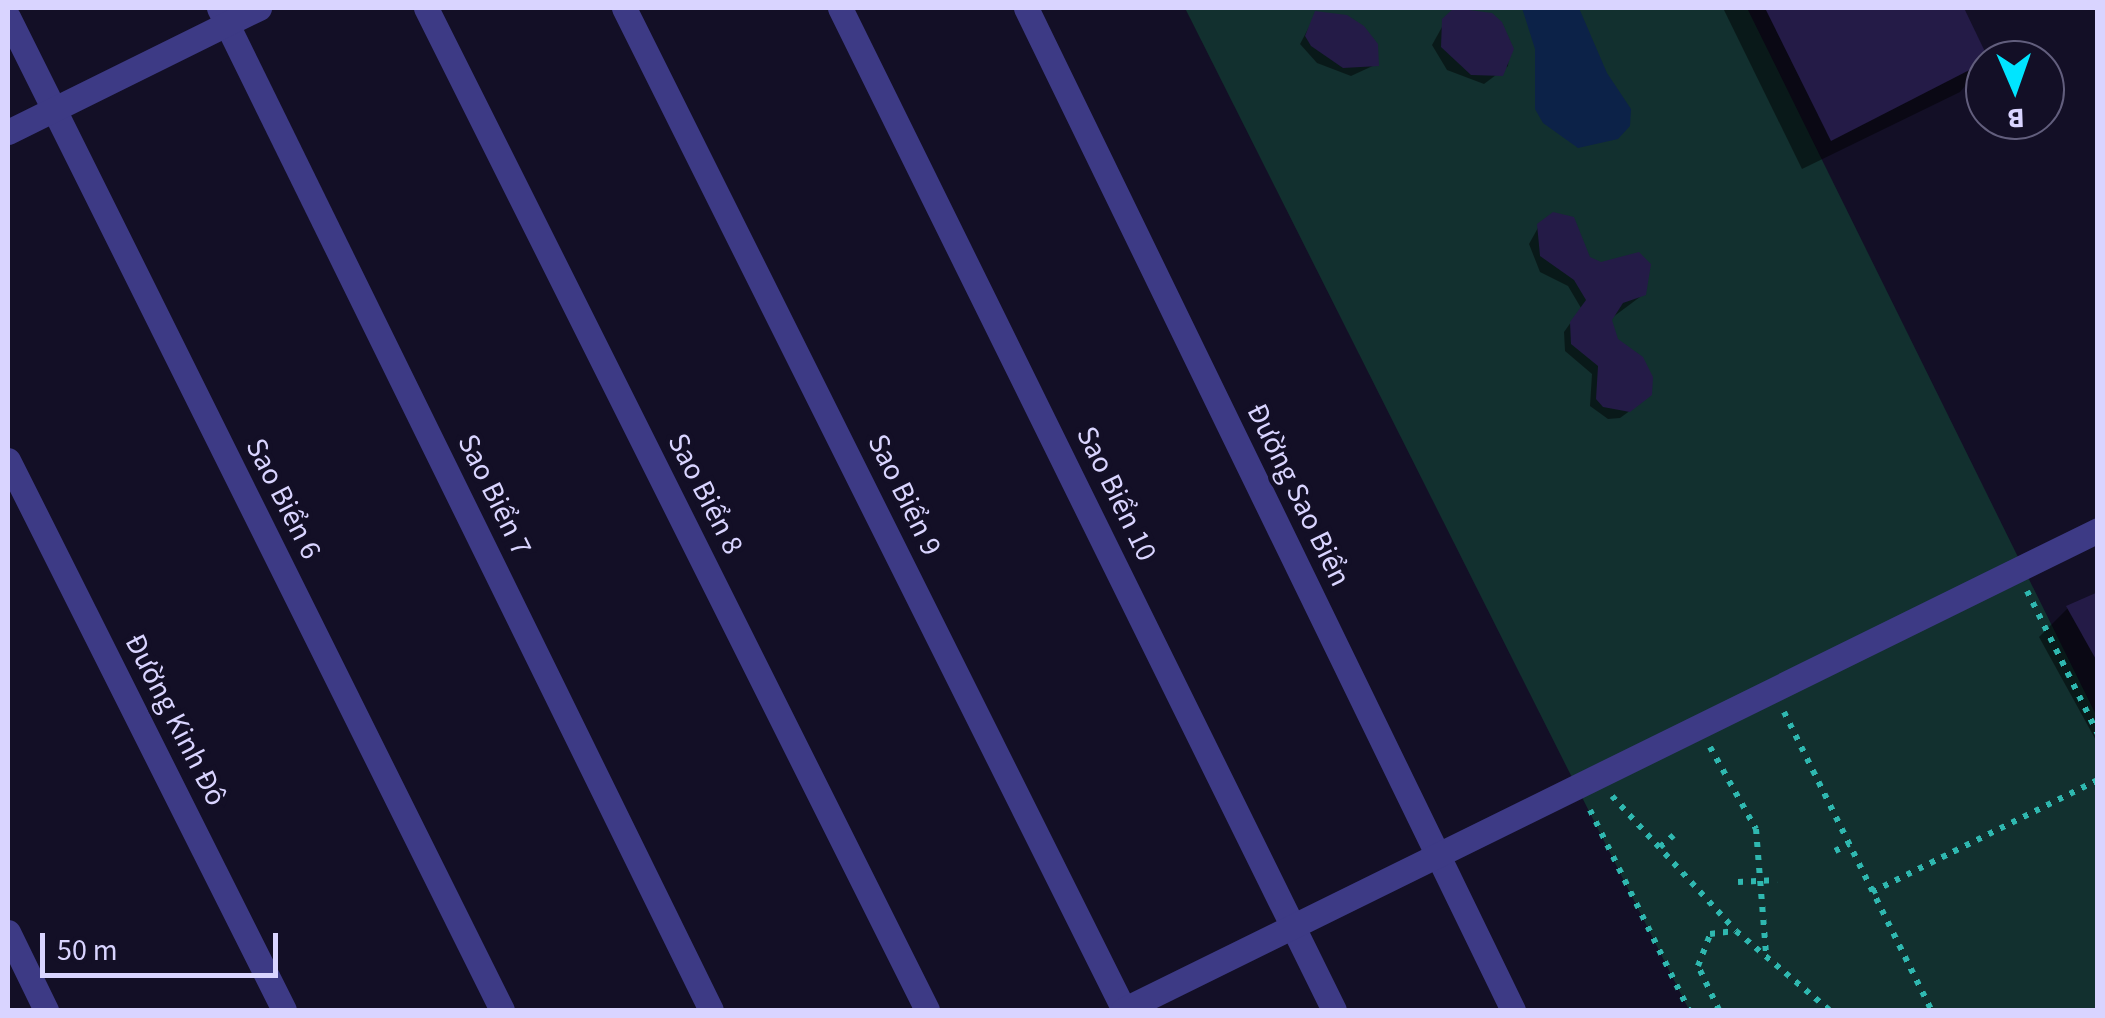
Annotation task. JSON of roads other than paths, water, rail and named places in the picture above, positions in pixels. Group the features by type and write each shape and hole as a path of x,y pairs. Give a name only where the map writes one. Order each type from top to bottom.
{"street":[{"path":"8,132 223,15 258,8"},
{"name":"Sao Biển 8","path":"426,8 927,1010"},
{"name":"Sao Biển 9","path":"624,8 1124,1010"},
{"name":"Sao Biển 10","path":"840,8 1334,1010"},
{"name":"Đường Sao Biển","path":"1026,8 1513,1010"},
{"name":"Sao Biển 7","path":"223,15 711,1010"},
{"name":"Sao Biển 6","path":"8,17 502,1010"},
{"name":"Đường Kinh Đô","path":"8,460 284,1010"},
{"path":"1124,1010 2098,530"},
{"path":"8,932 46,1010"}],"water":[{"path":"1522,8 1579,8 1607,73 1631,109 1630,126 1618,139 1578,148 1543,123 1535,109 1535,49"}]}
